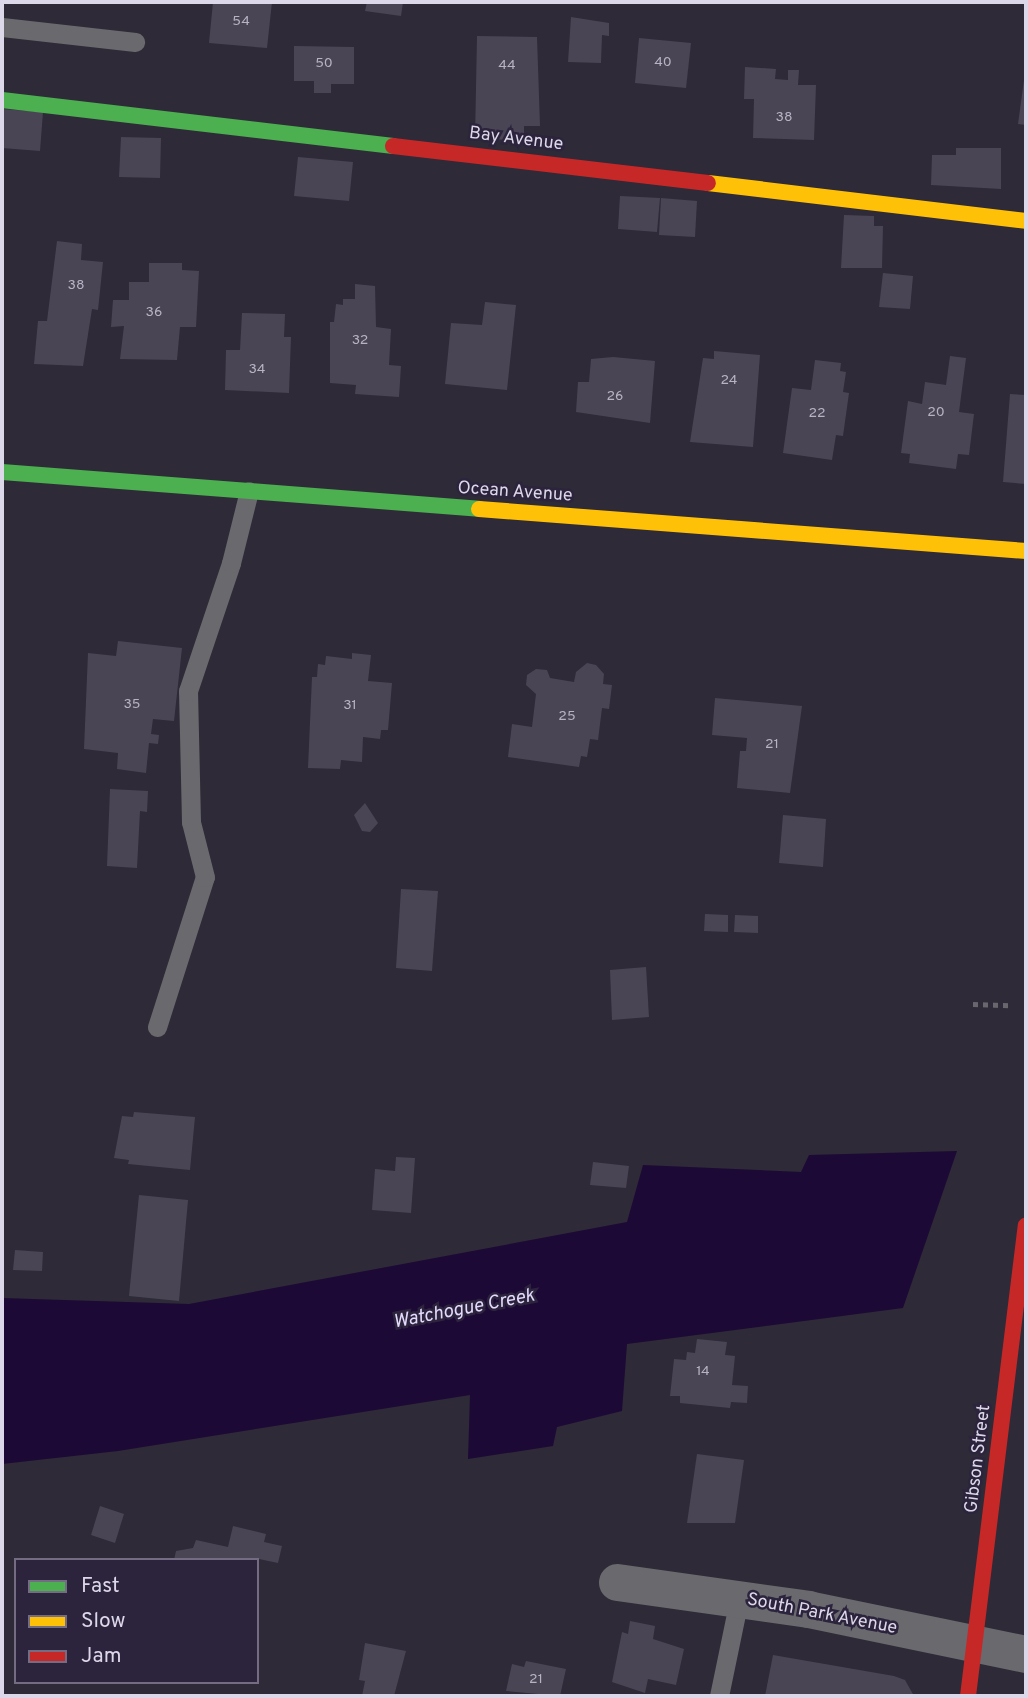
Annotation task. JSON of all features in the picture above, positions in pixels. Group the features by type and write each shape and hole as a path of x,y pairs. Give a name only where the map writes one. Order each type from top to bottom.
{"street":[{"name":"Bay Avenue","path":"2,100 1026,221"},
{"name":"Ocean Avenue","path":"2,472 1026,551"},
{"name":"Gibson Street","path":"968,1696 1026,1226"},
{"name":"South Park Avenue","path":"617,1582 808,1609 976,1646 1026,1654"}],"lane":[{"path":"2,27 135,41"},
{"path":"157,1027 205,877 191,822 188,691 231,563 249,492"},
{"path":"719,1696 739,1599"}],"path":[{"path":"973,1004 1010,1005"}],"water":[{"name":"Watchogue Creek","path":"957,1151 903,1308 627,1344 622,1411 557,1427 553,1446 468,1459 470,1395 118,1451 2,1464 2,1298 189,1304 627,1222 643,1165 801,1172 809,1155"}],"building":[{"path":"213,2 272,2 267,48 209,43"},
{"path":"367,2 403,2 401,16 365,11"},
{"path":"571,17 609,23 609,36 602,35 601,63 568,62"},
{"path":"477,36 537,37 540,126 524,126 524,140 475,139"},
{"path":"639,38 691,43 686,88 635,83"},
{"path":"294,46 354,47 354,84 331,84 331,93 314,93 314,81 294,81"},
{"path":"745,67 776,69 775,79 788,80 788,70 799,70 798,85 816,85 814,140 753,138 754,99 744,99"},
{"path":"1024,80 1026,81 1026,125 1018,124"},
{"path":"2,109 43,112 40,151 2,148"},
{"path":"121,137 161,138 160,178 119,177"},
{"path":"956,148 1001,148 1001,189 931,185 932,155 956,155"},
{"path":"298,157 353,162 349,201 294,196"},
{"path":"620,196 660,198 657,232 618,229"},
{"path":"661,198 697,201 695,237 659,235"},
{"path":"844,215 874,216 874,226 883,226 882,268 841,268"},
{"path":"57,241 82,244 81,260 103,262 98,310 92,309 83,366 34,364 38,321 47,321"},
{"path":"149,263 182,263 182,270 199,271 196,327 180,327 177,360 120,359 124,326 111,327 113,300 129,300 129,282 149,282"},
{"path":"883,273 913,276 910,309 879,307"},
{"path":"355,284 375,286 376,327 391,329 389,365 401,366 399,397 355,394 356,385 330,383 330,322 334,322 336,304 343,305 343,299 355,299"},
{"path":"485,302 516,305 507,390 445,384 451,323 482,325"},
{"path":"242,313 285,314 284,337 291,337 289,393 225,390 226,350 240,350"},
{"path":"714,351 760,355 753,447 690,442 703,358 714,359"},
{"path":"950,356 966,358 959,412 974,414 969,455 958,454 956,469 909,463 910,454 901,453 908,401 922,404 925,382 946,385"},
{"path":"613,357 655,361 650,423 576,412 578,382 589,382 591,359"},
{"path":"815,360 841,363 840,371 846,372 843,392 849,393 843,436 836,435 832,460 783,453 792,388 811,390"},
{"path":"1010,394 1026,395 1026,484 1003,482"},
{"path":"118,641 182,648 174,721 153,719 151,734 159,735 158,744 149,743 146,773 117,769 118,753 84,749 88,653 116,656"},
{"path":"352,653 371,655 368,681 392,683 388,730 381,730 380,739 363,737 362,762 341,760 340,769 308,768 312,677 317,677 318,664 325,665 326,656 352,659"},
{"path":"587,663 596,665 604,674 603,684 612,685 609,709 602,708 598,740 590,739 587,757 581,756 579,767 508,757 512,724 532,727 536,694 526,685 527,675 536,669 547,670 550,678 574,682 576,672"},
{"path":"715,698 802,706 790,793 737,788 740,751 746,751 747,738 712,735"},
{"path":"110,789 148,791 147,812 140,811 137,868 107,866"},
{"path":"365,803 378,823 370,832 362,831 354,815"},
{"path":"783,815 826,819 823,867 779,863"},
{"path":"401,889 438,891 432,971 396,968"},
{"path":"705,914 728,915 728,932 704,931"},
{"path":"735,915 758,916 758,933 734,932"},
{"path":"646,967 649,1017 612,1020 610,970"},
{"path":"134,1112 195,1117 190,1170 128,1164 129,1160 114,1158 122,1116 133,1117"},
{"path":"396,1157 415,1158 411,1213 372,1210 375,1169 395,1171"},
{"path":"593,1162 629,1166 626,1188 590,1185"},
{"path":"139,1195 188,1200 179,1301 129,1296"},
{"path":"15,1250 43,1252 42,1271 13,1270"},
{"path":"697,1339 727,1342 725,1355 735,1356 732,1385 748,1386 747,1403 731,1402 730,1408 680,1403 680,1396 670,1396 674,1359 686,1360 687,1352 695,1353"},
{"path":"697,1454 744,1460 735,1523 687,1523"},
{"path":"100,1506 124,1514 115,1543 91,1535"},
{"path":"233,1526 266,1534 264,1542 282,1546 278,1563 259,1558 174,1558 176,1551 193,1548 196,1540 228,1547"},
{"path":"630,1621 655,1626 653,1639 684,1649 676,1685 648,1679 645,1693 612,1682 622,1632 628,1634"},
{"path":"365,1643 406,1651 394,1696 362,1696 365,1681 359,1680"},
{"path":"773,1655 894,1676 905,1680 914,1696 765,1696"},
{"path":"526,1661 566,1669 560,1696 506,1691 512,1664 524,1667"}],"traffic: fast":[{"path":"2,100 393,146"},
{"path":"2,472 479,509"}],"traffic: slow":[{"path":"708,183 1026,221"},
{"path":"479,509 1026,551"}],"traffic: jam":[{"path":"393,146 708,183"},
{"path":"968,1696 1026,1226"}]}
